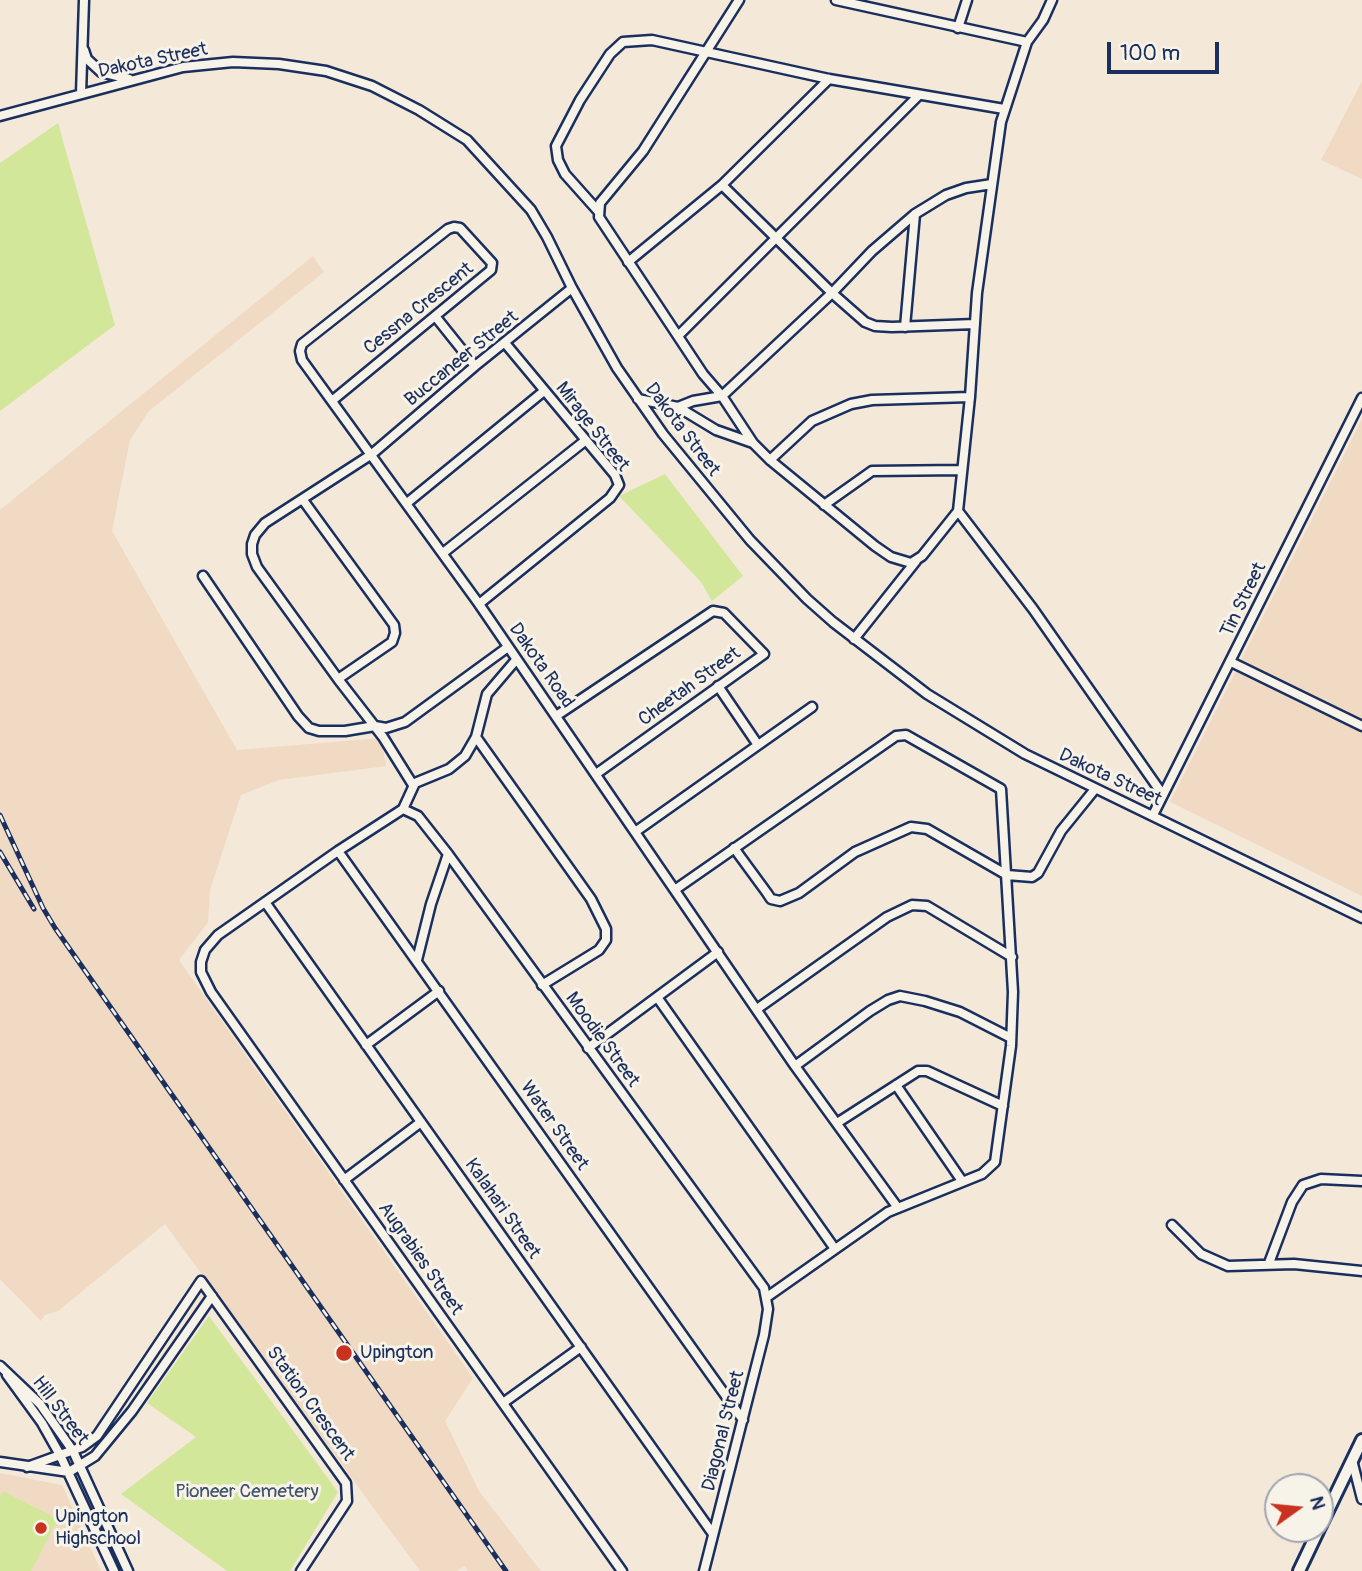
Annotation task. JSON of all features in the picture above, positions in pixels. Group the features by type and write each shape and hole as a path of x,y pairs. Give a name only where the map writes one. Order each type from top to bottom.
{"main road":[{"path":"1334,1499 1362,1440"},
{"path":"1299,1571 1313,1543"}],"street":[{"path":"81,94 84,0"},
{"path":"739,0 643,151 600,203 598,217 703,374 722,396 753,443 824,505 891,557 903,562 916,561"},
{"path":"836,0 1027,43"},
{"path":"958,28 967,0"},
{"path":"854,639 958,511 977,293 1004,109 1027,43 1043,20 1052,0"},
{"path":"82,37 84,50 94,67 112,76 133,80"},
{"path":"598,211 565,174 558,160 556,146 580,100 610,54 623,42 652,40 829,79 1004,109"},
{"name":"Dakota Street","path":"0,116 183,67 255,62 326,71 393,96 467,141 510,185 531,210 548,237 572,288 617,368 680,456 750,540 807,599 854,639 957,714 1025,754 1362,918"},
{"path":"628,262 722,185 829,79"},
{"path":"678,336 919,94"},
{"path":"678,407 708,397 722,396 832,293 872,251 915,214 946,195 966,188 992,184"},
{"path":"722,185 832,293 871,324 905,327 975,324"},
{"path":"905,327 915,214"},
{"name":"Cessna Crescent","path":"302,344 454,227 468,235 492,263 493,267 333,400"},
{"name":"Buccaneer Street","path":"338,679 257,567 252,554 255,535 265,523 372,454 572,288"},
{"path":"435,316 475,366"},
{"name":"Mirage Street","path":"479,604 617,490 619,485 618,479 505,343"},
{"name":"Dakota Road","path":"302,344 302,360 479,604 795,1066 898,1208"},
{"path":"407,503 544,391"},
{"path":"770,460 812,421 852,404 872,400 970,397"},
{"name":"Tin Street","path":"1153,816 1362,398"},
{"path":"638,399 678,407 716,430 753,443"},
{"path":"443,554 586,440"},
{"path":"824,505 872,471 961,470"},
{"path":"303,500 394,625 395,632 391,642 338,679 375,726 413,785"},
{"path":"958,511 1033,609 1163,795"},
{"path":"203,576 271,679 303,723 313,730 331,732 375,726 386,728 405,722 508,647"},
{"name":"Cheetah Street","path":"556,716 713,611 724,613 764,654 596,774"},
{"path":"265,902 403,809 413,785 421,779 449,769 465,756 476,737 487,694 516,660"},
{"path":"1231,662 1362,726"},
{"path":"718,687 758,744"},
{"path":"635,832 812,707"},
{"path":"676,889 890,738 901,734 1001,789 1013,992 1011,1038 995,1162 982,1174 898,1208 767,1297"},
{"path":"476,737 591,899 606,929 606,940 599,950 542,985"},
{"path":"734,848 771,898 780,901 799,893 855,852 911,828 927,829 1007,875 1026,878 1038,873 1057,836 1095,789"},
{"name":"Moodie Street","path":"403,809 418,816 448,854 754,1272 767,1297"},
{"name":"Water Street","path":"338,851 743,1420"},
{"path":"417,960 431,904 448,854"},
{"name":"Augrabies Street","path":"265,902 214,937 205,950 201,962 203,977 211,992 622,1571"},
{"name":"Kalahari Street","path":"265,902 713,1534"},
{"path":"757,1009 887,917 912,905 931,908 1012,957"},
{"path":"588,1048 718,952"},
{"path":"366,1045 439,991"},
{"path":"795,1066 870,1011 900,996 960,1012 1011,1038"},
{"path":"657,997 835,1249"},
{"path":"836,1123 918,1071 927,1071 1003,1107"},
{"path":"896,1085 962,1181"},
{"path":"344,1180 421,1122"},
{"path":"1269,1263 1292,1202 1303,1185 1328,1178 1362,1181"},
{"path":"1172,1224 1201,1254 1219,1263 1241,1267 1269,1263 1294,1264 1362,1271"},
{"name":"Station Crescent","path":"27,1467 91,1443 201,1281 346,1483 347,1502 301,1571"},
{"path":"0,1462 69,1472 95,1456 132,1411 212,1296"},
{"name":"Diagonal Street","path":"704,1571 765,1335 767,1297"},
{"path":"503,1403 581,1347"},
{"name":"Hill Street","path":"2,1368 40,1404 73,1451 128,1571"},
{"name":"Hill Street","path":"2,1368 42,1423 61,1455 114,1571"},
{"path":"1352,1461 1362,1499"}],"shaded area":[{"path":"1362,81 1362,179 1321,160"},
{"path":"313,256 324,272 149,411 130,440 112,531 237,750 381,738 386,766 279,780 241,795 210,890 208,922 179,960 473,1378 445,1421 479,1491 541,1571 468,1571 464,1566 457,1571 420,1571 165,1224 58,1311 45,1315 41,1321 0,1279 0,510"},
{"path":"1362,419 1362,896 1170,802"},
{"name":"Upington Highschool","path":"0,1473 62,1485 101,1571 0,1571"}],"green space":[{"path":"58,123 115,325 0,411 0,163"},
{"path":"665,474 743,576 712,601 701,582 619,496"},
{"name":"Pioneer Cemetery","path":"209,1316 338,1492 290,1571 227,1571 121,1494 196,1437 147,1403"},
{"path":"3,1491 58,1519 31,1571 0,1571 0,1496"}],"railway":[{"path":"0,815 55,928 506,1571"},
{"path":"0,852 34,909"}],"place":[{"name":"Upington","path":"344,1353"},
{"name":"Upington Highschool","path":"41,1528"}]}
